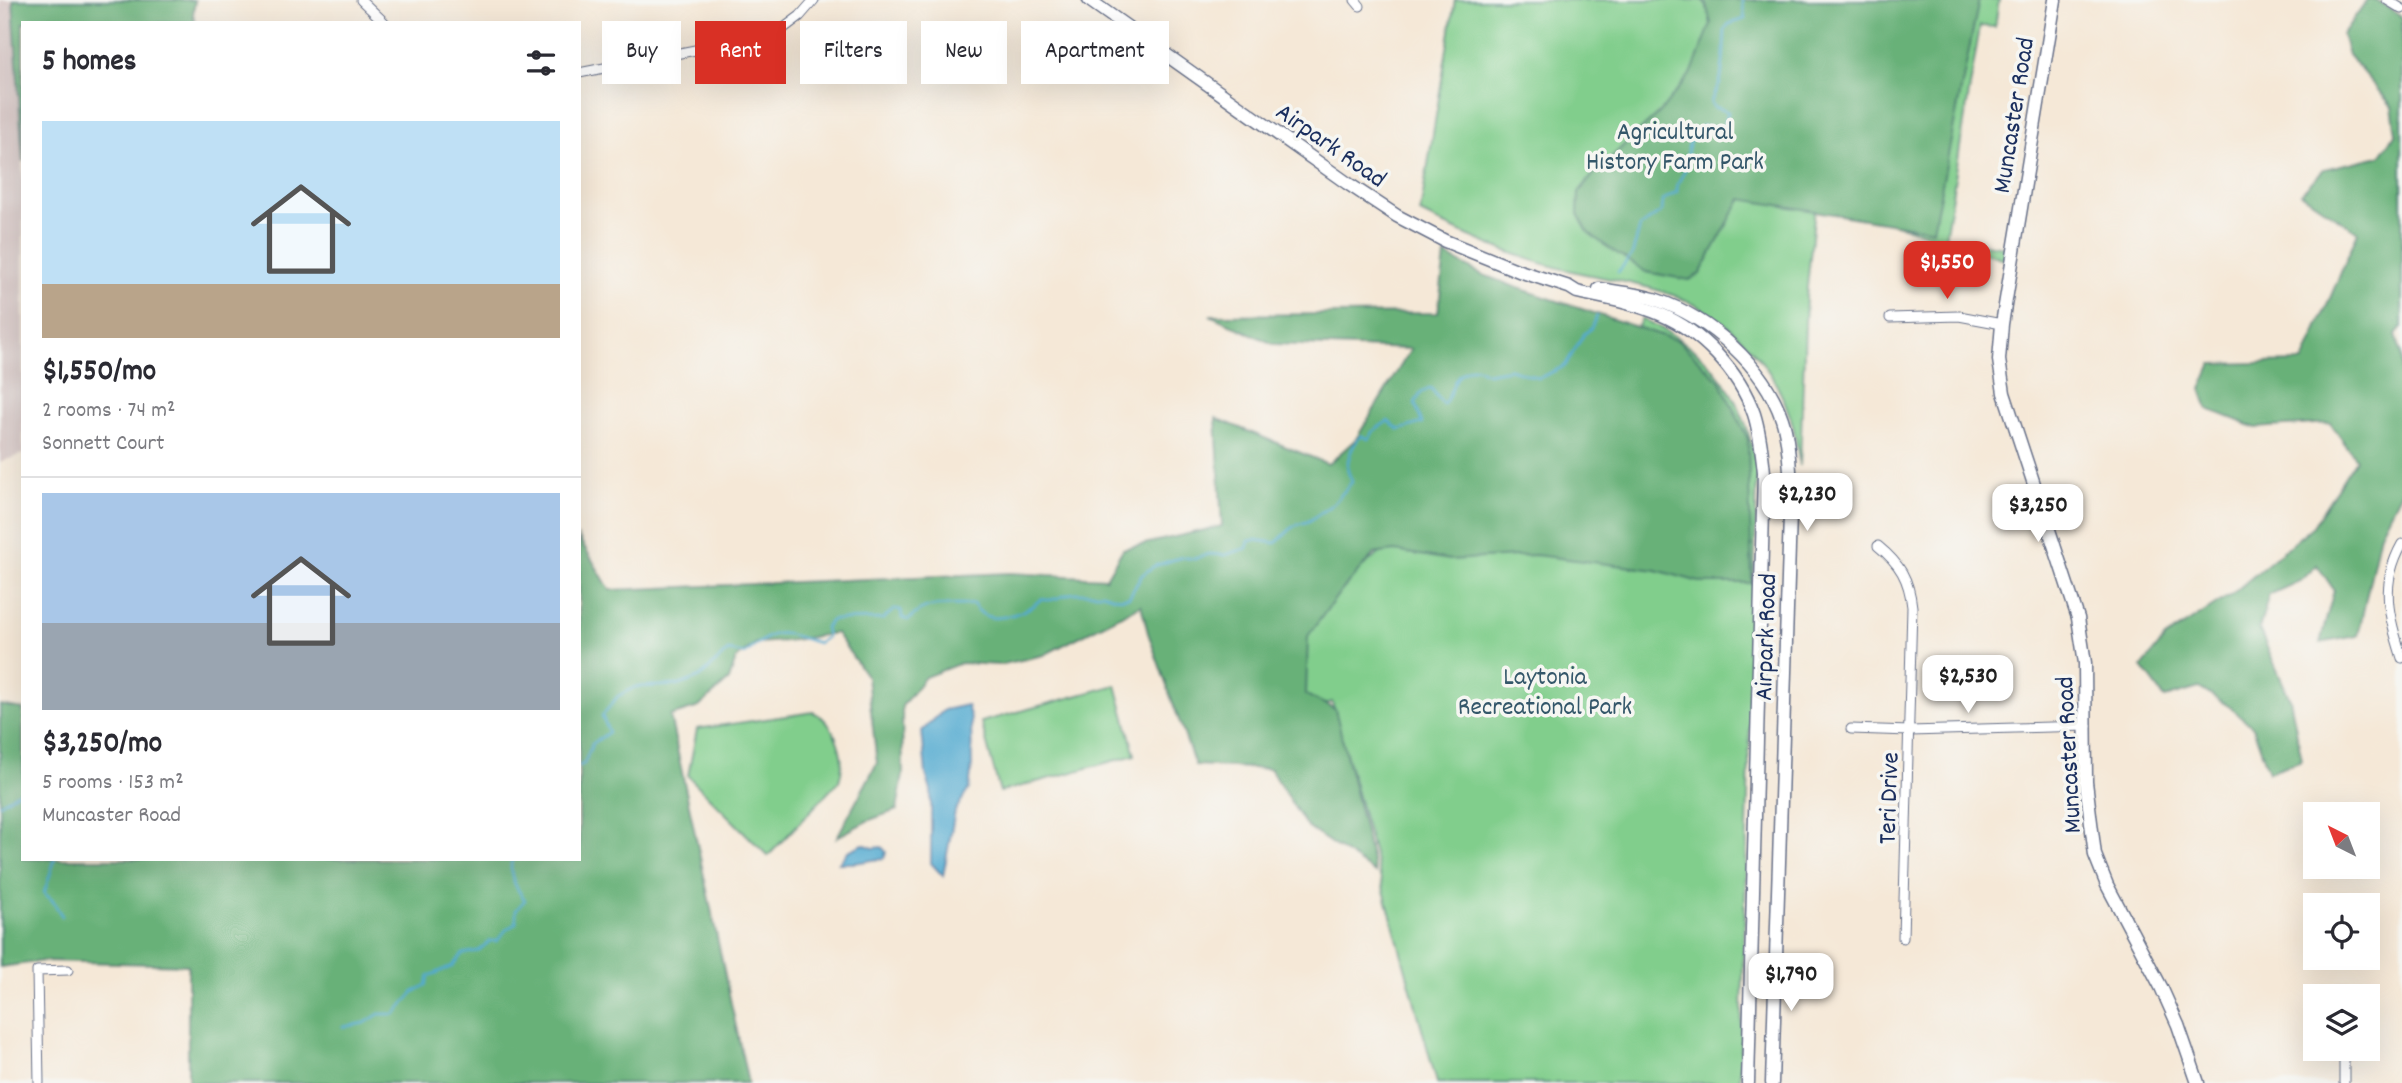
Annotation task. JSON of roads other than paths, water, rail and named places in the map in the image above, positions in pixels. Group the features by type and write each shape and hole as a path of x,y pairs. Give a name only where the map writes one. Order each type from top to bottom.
{"street":[{"path":"361,0 383,21"},
{"path":"581,73 751,39 784,28 800,16 814,0"},
{"name":"Airpark Road","path":"1089,0 1397,216 1445,241 1520,271 1577,292 1661,314 1696,335 1711,348 1737,382 1752,410 1759,431 1764,472 1748,1083"},
{"name":"Muncaster Road","path":"2055,0 2002,324 1999,360 2004,393 2078,618 2085,663 2087,782 2095,855 2107,885 2167,1000 2198,1083"},
{"path":"2387,0 2402,9"},
{"name":"Airpark Road","path":"1569,287 1579,285 1654,299 1686,313 1732,345 1750,363 1773,399 1786,433 1791,483 1772,1083"},
{"path":"1890,318 1959,316 2002,324"},
{"path":"2402,544 2388,580 2387,599 2389,616 2402,658"},
{"name":"Teri Drive","path":"1878,546 1896,560 1913,607 1903,938"},
{"path":"1851,729 2087,726"},
{"path":"39,1083 37,971 68,970"},
{"path":"2344,1061 2344,1083"}],"water":[{"path":"967,705 971,720 972,765 969,789 955,811 943,876 931,863 931,791 926,774 922,731 944,710"},
{"path":"863,844 873,848 882,847 886,852 884,858 839,863 848,851"}],"waterway":[{"path":"1618,272 1632,255 1640,227 1662,211 1663,200 1677,192 1685,169 1689,144 1694,135 1702,126 1724,126 1728,112 1714,107 1711,103 1721,76 1725,29 1729,24 1745,19 1742,0"},
{"path":"581,765 584,764 592,744 609,732 602,716 618,696 635,687 680,685 700,677 728,651 745,654 772,635 786,634 818,643 827,637 825,627 832,620 883,619 895,609 901,610 902,618 909,620 923,609 973,604 981,613 995,618 1021,612 1041,599 1053,599 1073,593 1129,597 1142,575 1154,566 1182,557 1194,559 1209,554 1225,555 1247,548 1249,541 1276,543 1294,526 1309,521 1334,503 1352,482 1348,462 1353,447 1361,436 1369,439 1372,432 1388,421 1399,430 1422,423 1415,403 1421,393 1431,388 1443,405 1457,377 1476,367 1487,373 1510,369 1539,378 1565,366 1584,334 1592,328 1597,316"},
{"path":"0,804 21,790"},
{"path":"54,861 44,893 62,916"},
{"path":"343,1027 365,1023 379,1014 395,1014 414,992 426,985 429,976 451,967 463,954 478,951 490,941 497,941 516,923 516,910 525,900 512,876 512,861"}],"park label":[{"name":"Agricultural History Farm Park","path":"1675,145"},
{"name":"Laytonia Recreational Park","path":"1545,690"}]}
